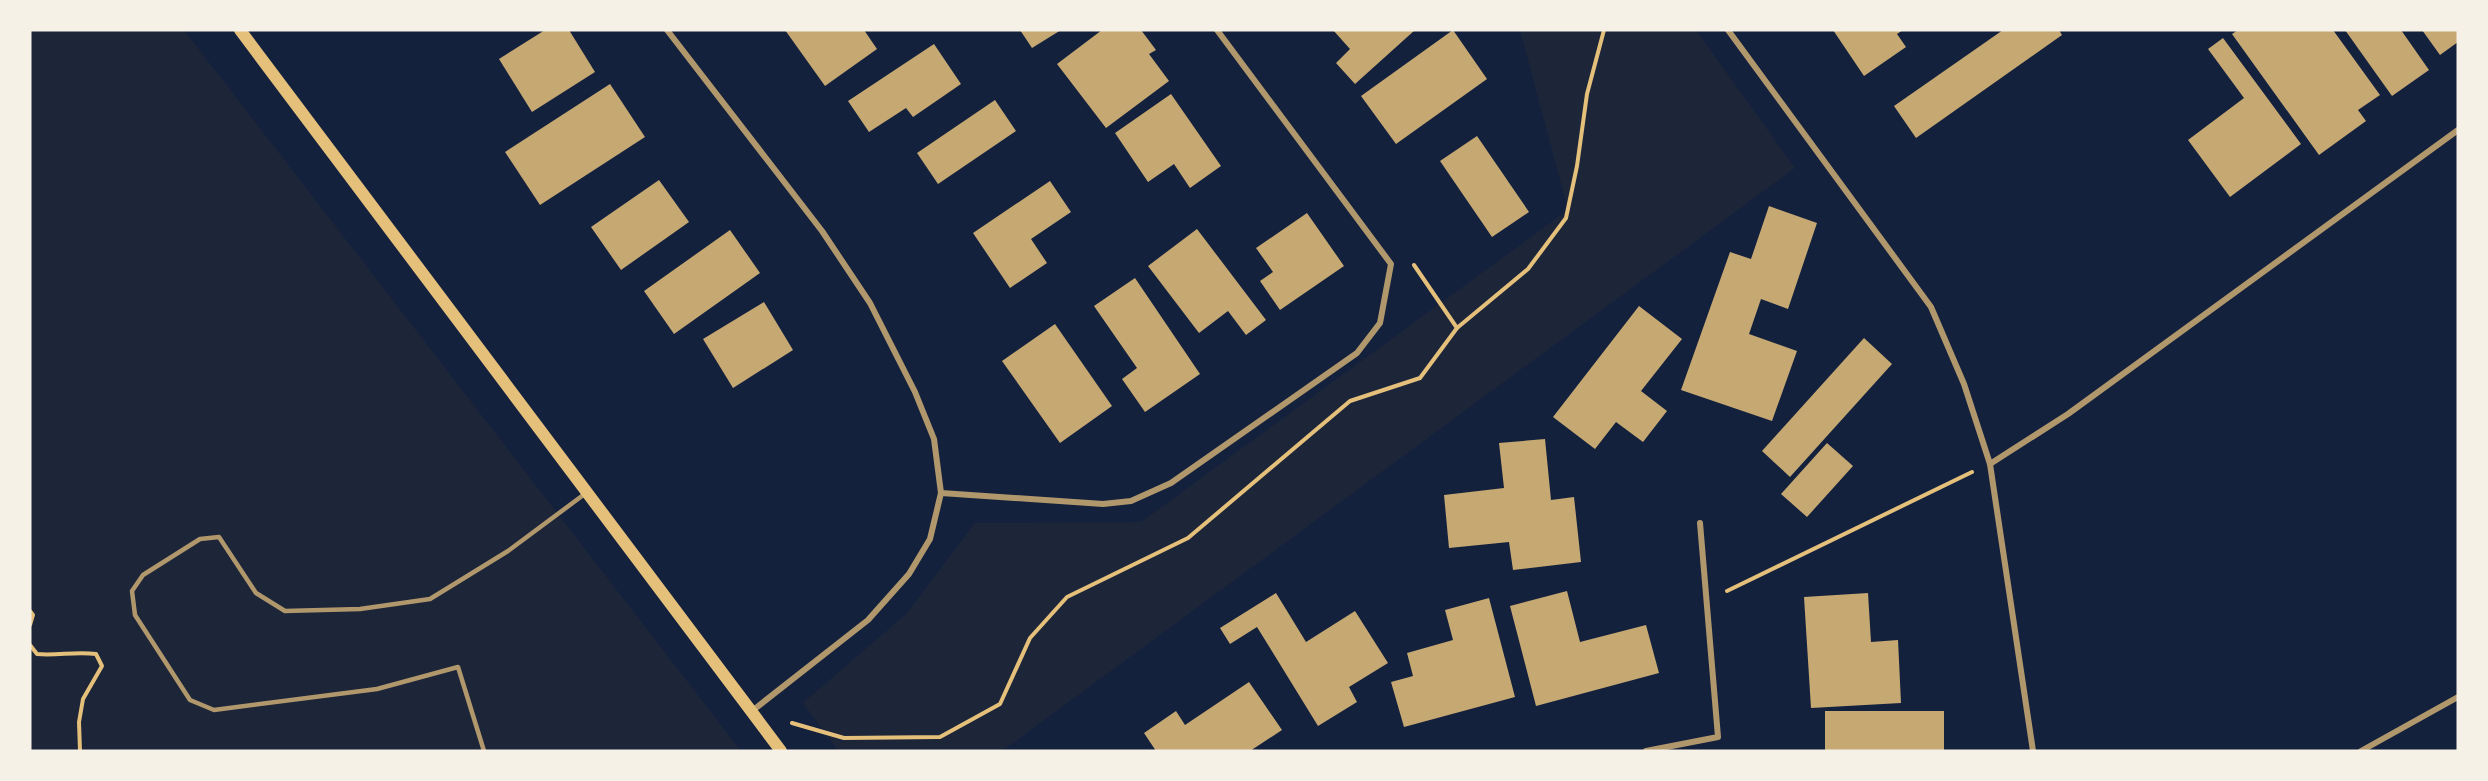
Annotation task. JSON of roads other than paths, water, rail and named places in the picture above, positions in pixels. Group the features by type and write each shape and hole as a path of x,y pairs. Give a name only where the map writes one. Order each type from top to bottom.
{"main road":[{"path":"240,30 781,751"}],"street":[{"path":"667,30 822,231 870,303 915,392 934,439 941,493 930,539 909,574 868,620 751,711"},
{"path":"941,493 1103,504 1131,501 1171,483 1357,353 1380,323 1391,264 1217,30"},
{"path":"1728,30 1931,307 1964,384 1989,464 2032,751"},
{"path":"1989,464 2068,414 2458,130"},
{"path":"1646,751 1718,737 1700,523"},
{"path":"2361,751 2458,697"}],"lane":[{"path":"484,751 458,667 377,689 214,710 190,700 135,615 132,591 143,575 200,539 219,537 256,593 285,611 360,609 430,599 508,552 587,493"}]}
